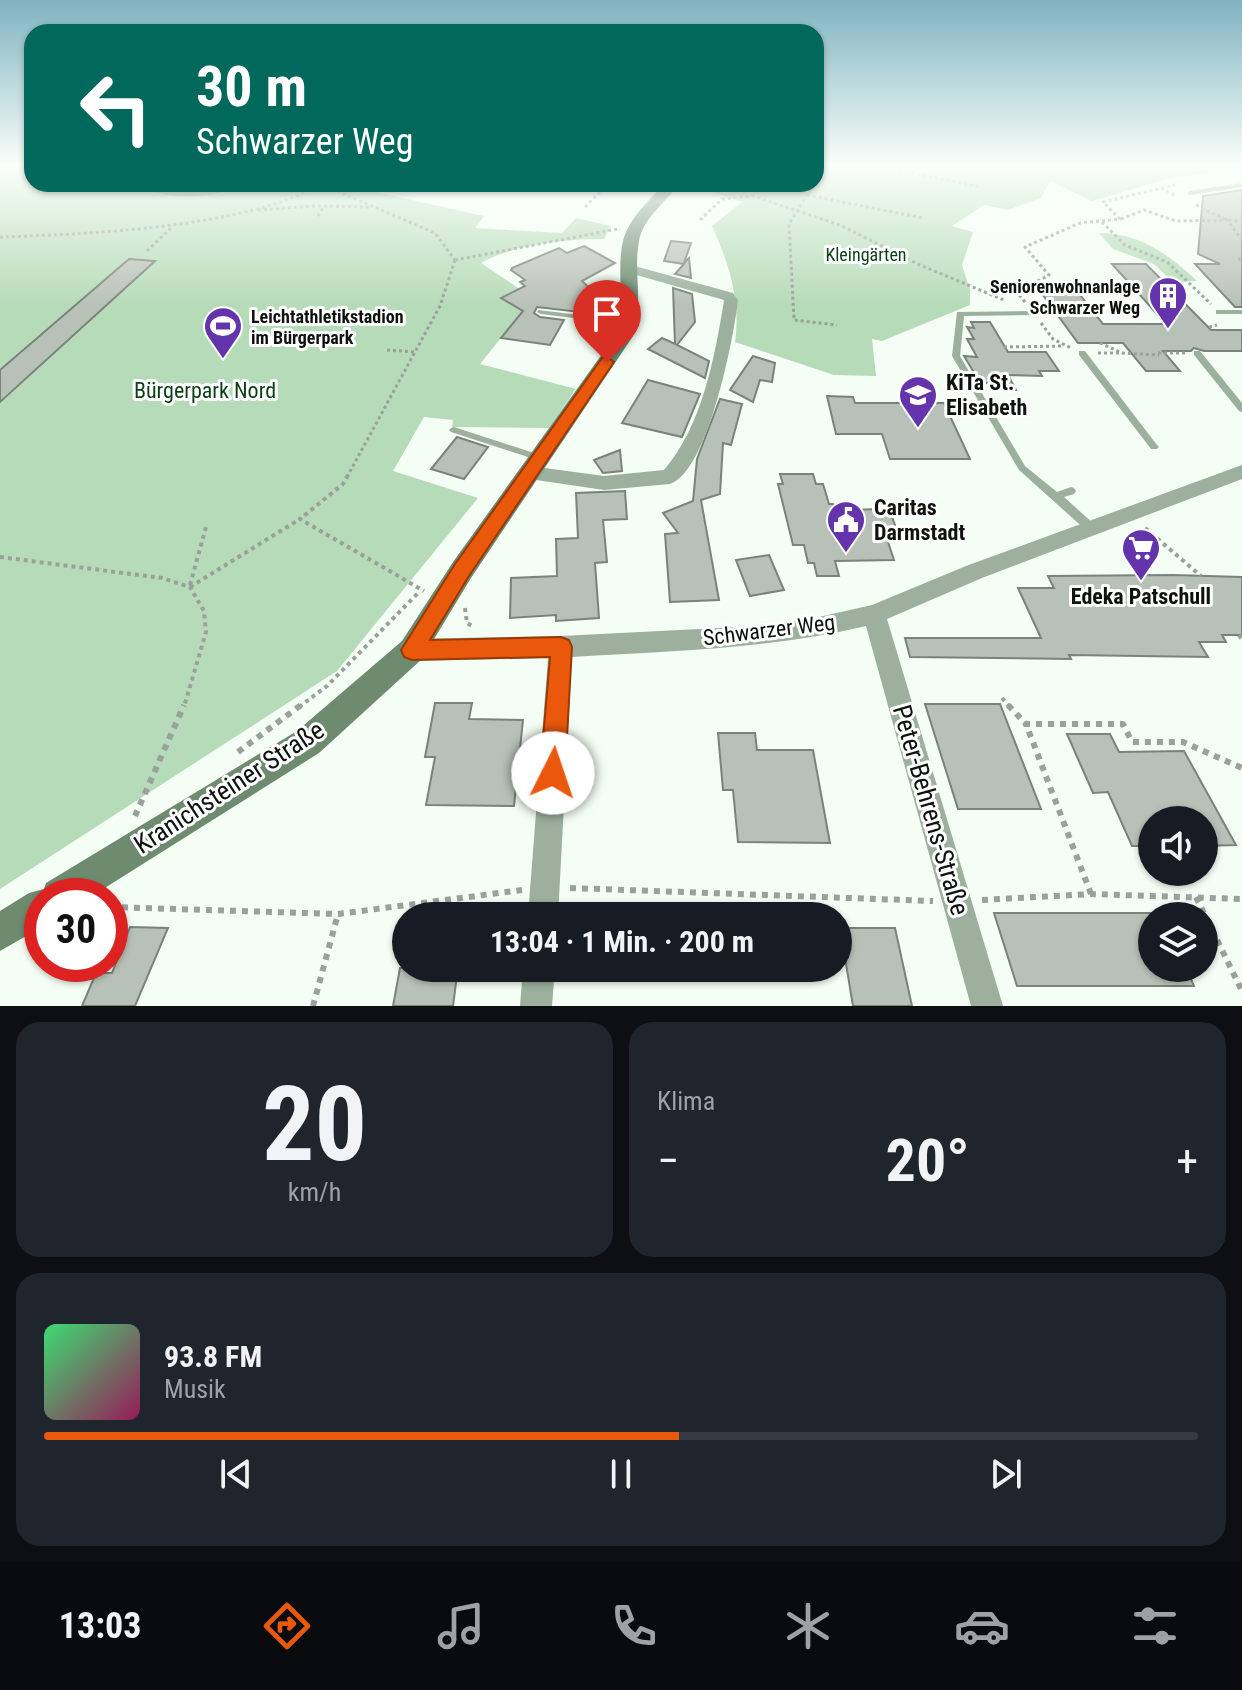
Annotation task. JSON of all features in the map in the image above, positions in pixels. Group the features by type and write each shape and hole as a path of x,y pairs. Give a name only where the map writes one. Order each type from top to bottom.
{"main road":[{"name":"Kranichsteiner Straße","path":"88,878 308,742 412,650 462,570 624,336 630,323 634,231 649,212"},
{"path":"0,932 24,917"}],"street":[{"path":"535,465 604,483 670,477 695,438 728,335 731,300 728,296 631,269"},
{"name":"Schwarzer Weg","path":"412,650 561,647 759,636 810,629 874,614 974,572 1242,472"},
{"name":"Peter-Behrens-Straße","path":"874,614 987,1006"},
{"path":"544,902 561,647"},
{"path":"536,1006 538,982"}],"lane":[{"path":"541,312 630,323"},
{"path":"1219,312 1242,312"},
{"path":"1032,313 960,314 956,356 1022,468 1091,528"},
{"path":"1082,353 1154,447"},
{"path":"1197,353 1242,409"},
{"path":"454,430 535,465"},
{"path":"1056,496 1071,491"}],"path":[{"path":"0,237 74,235 175,224 238,212"},
{"path":"318,216 320,212"},
{"path":"383,212 435,233 455,260"},
{"path":"700,220 708,212"},
{"path":"797,212 789,224 794,320 837,325"},
{"path":"801,212 840,225 920,265 1032,313"},
{"path":"892,212 923,218"},
{"path":"1113,212 1120,219"},
{"path":"1139,212 1120,219 1080,223 1025,247 1049,275 1017,292 1053,339 1082,353 1197,353"},
{"path":"1150,212 1176,221 1242,221"},
{"path":"1210,212 1227,220 1242,240"},
{"path":"1102,222 1125,245 1167,262 1219,312"},
{"path":"147,251 175,224"},
{"path":"455,260 627,227"},
{"path":"190,587 300,519 343,484 440,306 455,260"},
{"path":"1100,343 1122,353"},
{"path":"1004,347 1066,345"},
{"path":"387,350 415,352"},
{"path":"231,757 327,686 421,590 300,519"},
{"path":"190,587 206,527"},
{"path":"1144,527 1201,576"},
{"path":"0,557 162,578 190,587 205,614 205,637 194,681 129,829"},
{"path":"461,630 465,608"},
{"path":"1002,698 1026,724 1091,894"},
{"path":"1026,724 1123,724 1132,742 1183,742 1242,768"},
{"path":"128,908 338,914 545,887 958,901 1091,894 1242,899"},
{"path":"1196,897 1242,991"},
{"path":"313,1006 338,914"}],"green space":[{"name":"Bürgerpark Nord","path":"0,212 466,212 484,216 475,228 562,233 576,218 611,226 604,239 541,244 509,251 481,263 536,300 521,313 480,364 576,389 549,428 452,427 453,420 424,417 393,471 478,498 337,671 0,889"},
{"name":"Kleingärten","path":"730,212 973,212 952,226 973,232 962,265 970,290 970,305 882,341 872,339 876,376 834,375 735,342 735,297 724,254 712,226"},
{"path":"1099,233 1140,241 1175,262 1197,281 1173,282 1154,264 1113,249"}],"building":[{"path":"1202,212 1242,212 1242,307 1235,307 1195,264 1220,264 1198,254"},
{"path":"671,241 691,243 684,263 689,258 691,278 675,274 684,264 664,261"},
{"path":"584,246 615,263 582,281 593,291 590,292 603,301 580,312 537,307 534,313 540,317 564,320 550,345 501,338 523,311 501,298 525,286 520,282 525,280 512,268 559,248 567,253"},
{"path":"129,259 155,261 0,402 0,370"},
{"path":"1112,264 1146,264 1211,330 1242,330 1242,351 1194,348 1191,351 1163,351 1180,371 1146,371 1123,343 1078,343 1040,291 1077,291 1103,324 1166,324"},
{"path":"673,288 692,294 695,322 677,345 709,361 705,378 648,349 662,338 675,344"},
{"path":"971,322 990,322 1008,352 1046,352 1059,371 1039,371 1042,376 1008,375 1016,390 995,390 992,383 984,383 981,376 976,376 964,356 977,357 967,339 974,339 967,327 974,328"},
{"path":"753,356 775,363 772,382 760,380 753,402 730,390"},
{"path":"648,380 700,394 682,437 622,423"},
{"name":"KiTa St. Elisabeth","path":"827,396 853,397 855,403 944,403 970,459 890,459 882,434 836,434"},
{"path":"720,399 742,404 731,445 723,443 720,494 701,500 719,600 670,602 665,534 678,533 663,513 693,501 697,459"},
{"path":"457,437 488,447 464,479 431,469"},
{"path":"620,450 622,471 603,473 594,460"},
{"path":"780,474 813,474 816,484 823,484 829,504 833,504 835,510 889,509 898,533 885,533 894,560 835,561 839,576 817,576 814,563 808,563 804,545 793,545 778,484 783,484"},
{"path":"625,491 627,519 603,520 607,562 595,563 599,618 556,621 556,615 510,618 511,578 557,576 556,539 578,538 576,493"},
{"path":"769,555 784,590 750,596 736,560"},
{"path":"1048,576 1242,577 1242,635 1222,635 1226,642 1199,642 1208,657 910,657 905,638 1041,638 1018,588 1054,588"},
{"path":"435,703 472,703 469,719 523,720 514,806 426,805 435,757 425,757"},
{"path":"925,704 1000,704 1041,809 958,809"},
{"path":"718,733 755,733 757,750 813,750 830,843 738,842 733,790 723,790"},
{"path":"1067,734 1110,734 1119,752 1184,751 1214,806 1138,806 1138,846 1132,846 1108,792 1093,793"},
{"path":"1218,812 1236,845 1218,846"},
{"path":"994,913 1138,913 1138,982 1192,982 1194,986 1017,986"},
{"path":"130,927 168,928 135,1006 82,1006 92,982 128,982"},
{"path":"852,928 895,928 912,1006 853,1006 849,982 852,982"},
{"path":"397,982 456,982 453,1006 393,1006"}],"place":[{"name":"Seniorenwohnanlage Schwarzer Weg","path":"1168,330"},
{"name":"Leichtathletikstadion im Bürgerpark","path":"223,360"},
{"name":"KiTa St. Elisabeth","path":"918,429"},
{"name":"Caritas Darmstadt","path":"846,554"},
{"name":"Edeka Patschull","path":"1141,582"}],"route":[{"path":"553,773 561,647 412,650 462,570 607,362"}]}
